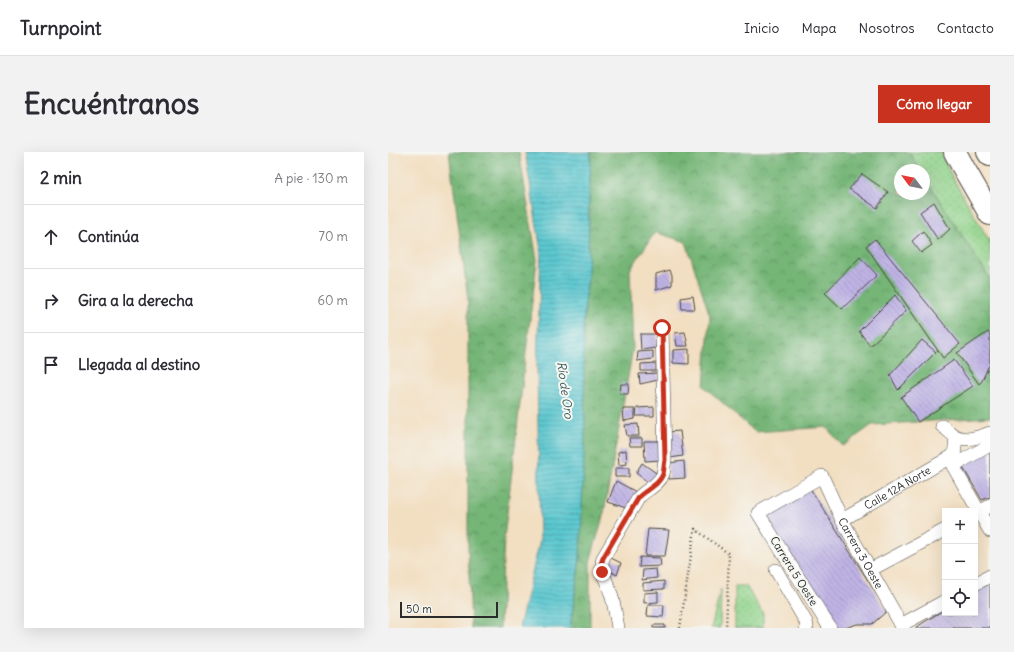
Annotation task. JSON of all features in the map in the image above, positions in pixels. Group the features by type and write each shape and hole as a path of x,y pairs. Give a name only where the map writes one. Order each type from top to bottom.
{"highway":[{"path":"955,152 990,214"}],"street":[{"path":"618,628 610,592 602,572 601,564 603,558 639,497 657,484 663,474 665,460 662,328"},
{"path":"942,426 956,437 965,439 976,438 990,433"},
{"path":"956,437 953,461 981,511 990,531"},
{"name":"Calle 12A Norte","path":"842,520 953,461 990,445"},
{"name":"Carrera 3 Oeste","path":"822,476 842,520 902,626"},
{"name":"Carrera 5 Oeste","path":"822,476 758,513 830,628"},
{"path":"870,570 942,532"},
{"path":"776,570 806,622 806,627"},
{"path":"978,582 990,576"},
{"path":"902,626 942,603"}],"path":[{"path":"680,628 695,528 729,554 726,628"}],"green space":[{"path":"449,152 519,152 537,260 504,538 500,628 471,628 468,547 468,299"},
{"path":"591,152 909,152 916,164 894,164 894,200 930,200 930,185 990,279 990,417 872,425 843,446 826,427 755,432 704,386 710,316 686,242 655,232 630,270 633,348 604,513 590,562 590,628 570,628 580,558 583,327 588,274"},
{"path":"909,152 941,152 950,173 990,242 990,279 930,185 930,164 916,164"},
{"path":"735,586 746,586 763,613 763,628 735,628"},
{"path":"721,589 720,628 711,628"}],"water":[{"name":"Río de Oro","path":"525,152 591,152 588,274 583,327 585,432 580,558 570,628 519,628 540,540 537,367 541,251"}],"building":[{"path":"862,174 888,192 877,208 849,189"},
{"path":"934,202 950,229 938,240 920,212"},
{"path":"923,231 932,245 921,253 912,241"},
{"path":"875,239 960,344 943,358 866,246"},
{"path":"860,257 877,275 842,309 825,293"},
{"path":"670,270 672,275 672,285 656,290 656,274"},
{"path":"895,295 906,311 870,346 859,331"},
{"path":"693,296 695,309 682,309 681,298"},
{"path":"685,332 688,346 677,346 675,333"},
{"path":"988,332 990,335 990,366 979,384 957,353"},
{"path":"640,334 657,334 656,348 641,350"},
{"path":"922,340 936,352 898,390 890,375"},
{"path":"689,349 689,364 673,363 673,350"},
{"path":"653,351 653,359 637,361 638,352"},
{"path":"954,360 973,386 918,422 901,397"},
{"path":"656,363 656,371 641,371 641,364"},
{"path":"658,373 658,380 640,384 639,374"},
{"path":"621,384 629,384 628,394 620,394"},
{"path":"654,407 654,416 636,416 637,408"},
{"path":"623,409 635,409 635,419 624,421"},
{"path":"638,424 639,436 627,436 625,425"},
{"path":"680,431 683,456 670,458 668,432"},
{"path":"629,438 642,438 642,446 630,446"},
{"path":"644,441 661,441 661,460 645,461"},
{"path":"626,450 627,464 619,465 618,452"},
{"path":"990,450 990,497 982,500 962,466"},
{"path":"684,461 685,478 669,479 668,463"},
{"path":"642,463 659,475 652,485 636,473"},
{"path":"615,468 629,468 629,477 615,477"},
{"path":"616,481 638,493 629,509 608,502"},
{"path":"810,488 887,611 872,624 857,624 845,628 835,628 766,516"},
{"path":"648,529 669,530 665,556 645,556"},
{"path":"609,557 621,563 617,575 604,568"},
{"path":"640,557 660,558 661,566 639,567"},
{"path":"656,569 657,578 642,580 643,570"},
{"path":"664,581 664,589 643,590 643,583"},
{"path":"990,582 990,628 915,628 942,611 942,616 978,616 978,589"},
{"path":"658,592 658,602 644,603 644,593"},
{"path":"648,605 664,605 663,617 647,616"},
{"path":"653,625 665,625 665,628 653,628"}],"route":[{"path":"602,572 601,564 603,558 639,497 657,484 663,474 665,460 662,328"}]}
